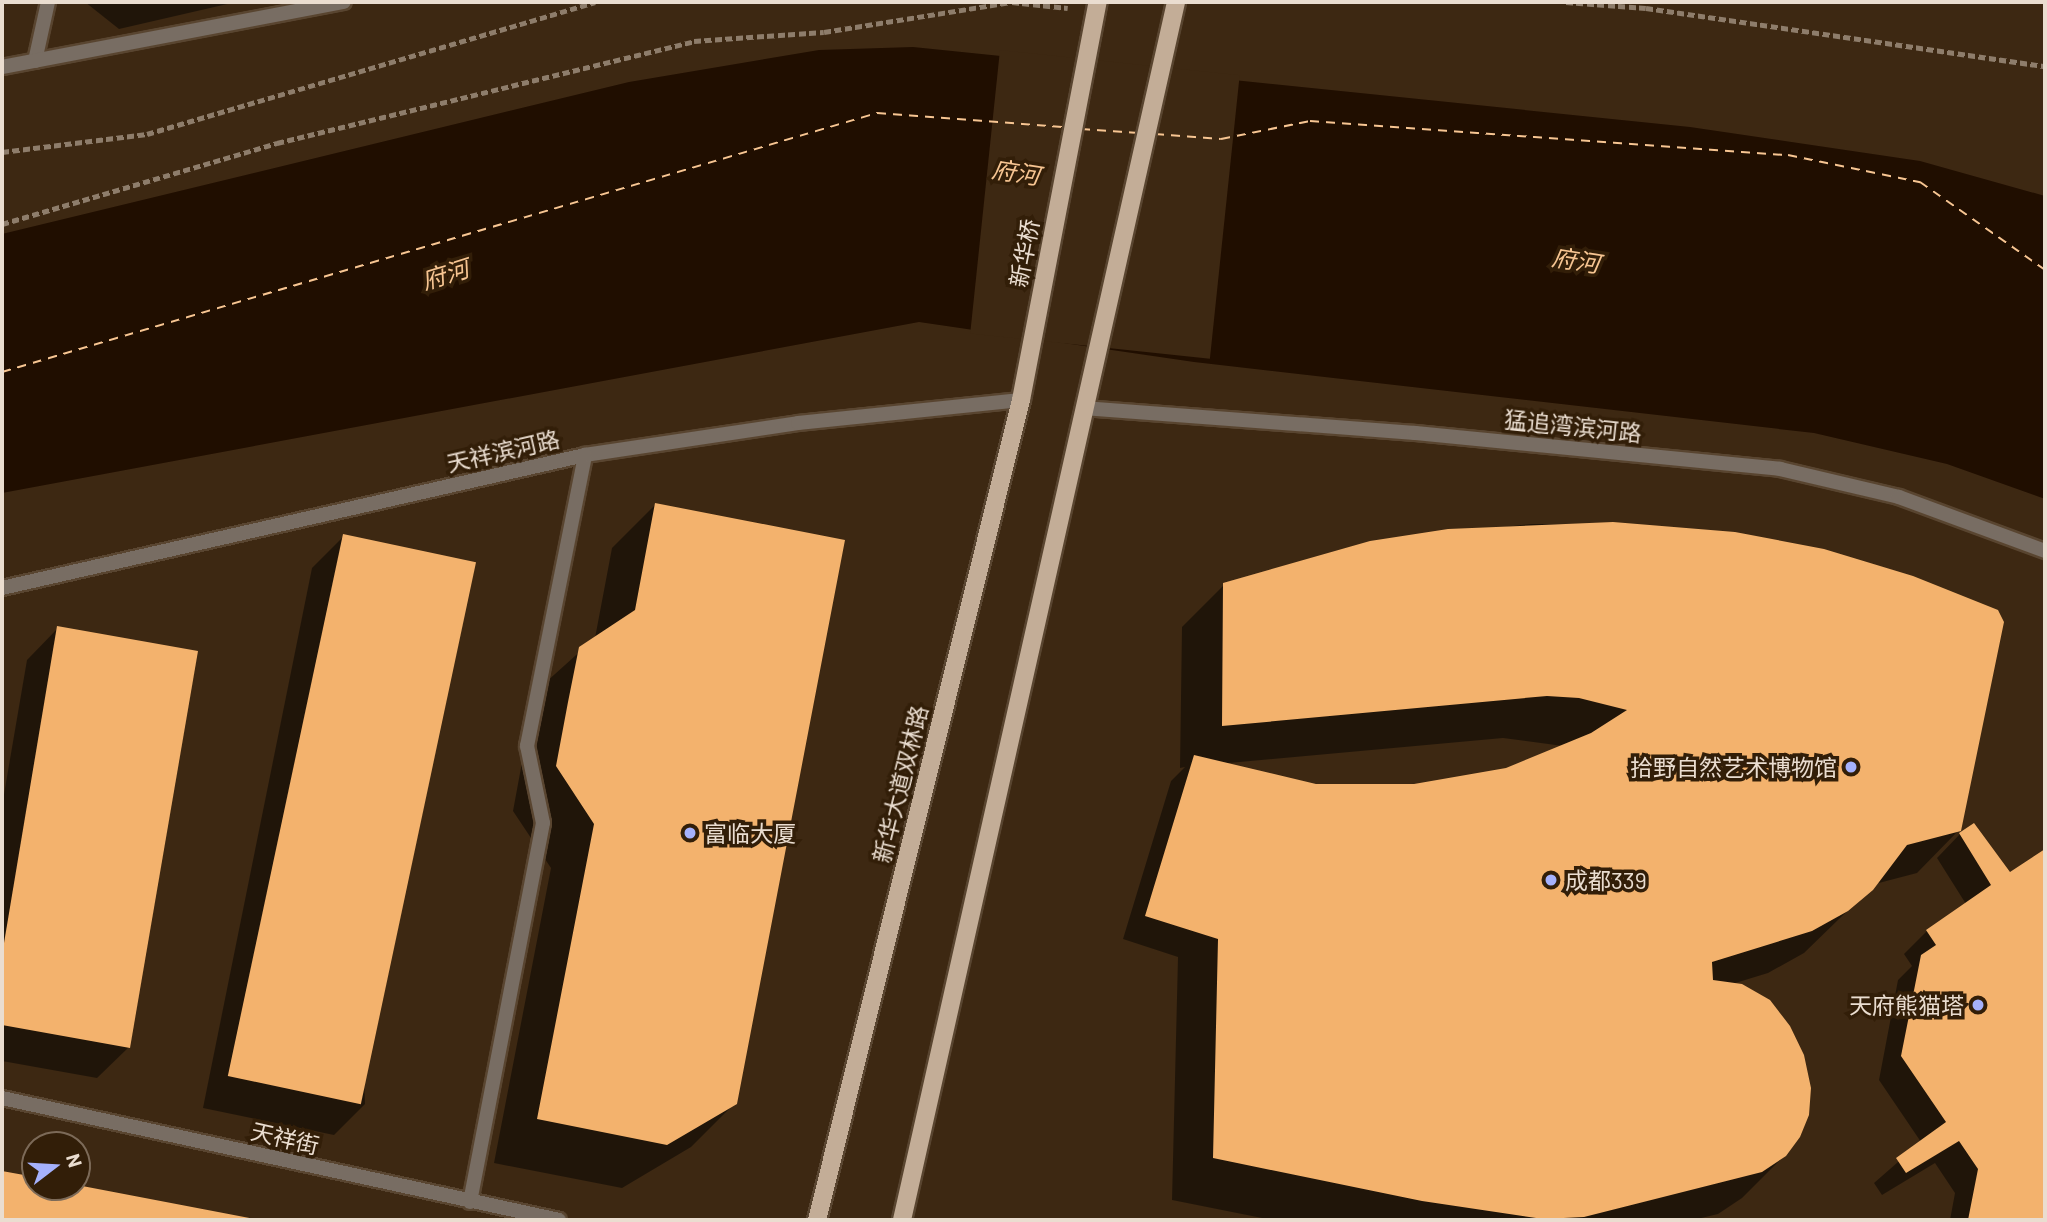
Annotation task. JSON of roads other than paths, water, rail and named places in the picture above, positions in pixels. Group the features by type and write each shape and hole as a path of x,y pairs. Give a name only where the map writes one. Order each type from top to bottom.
{"main road":[{"path":"902,1220 1176,2"},
{"name":"新华桥","path":"1027,359 1097,6"},
{"name":"新华大道双林路","path":"817,1220 1021,400 1027,359"}],"street":[{"path":"35,61 48,2"},
{"path":"2,67 344,2"},
{"name":"天祥滨河路","path":"2,588 585,455 798,423 1021,400"},
{"name":"猛追湾滨河路","path":"1083,408 1415,433 1780,469 1899,496 2045,551"},
{"path":"470,1202 543,824 527,746 585,455"},
{"name":"天祥街","path":"2,1098 559,1220"}],"water":[{"name":"府河","path":"913,47 1690,127 1920,161 2045,196 2045,499 1947,464 1814,433 1194,362 919,322 2,493 2,234 629,82 819,50"}],"place":[{"name":"拾野自然艺术博物馆","path":"1851,767"},
{"name":"富临大厦","path":"690,833"},
{"name":"成都339","path":"1551,880"},
{"name":"天府熊猫塔","path":"1978,1005"}]}
